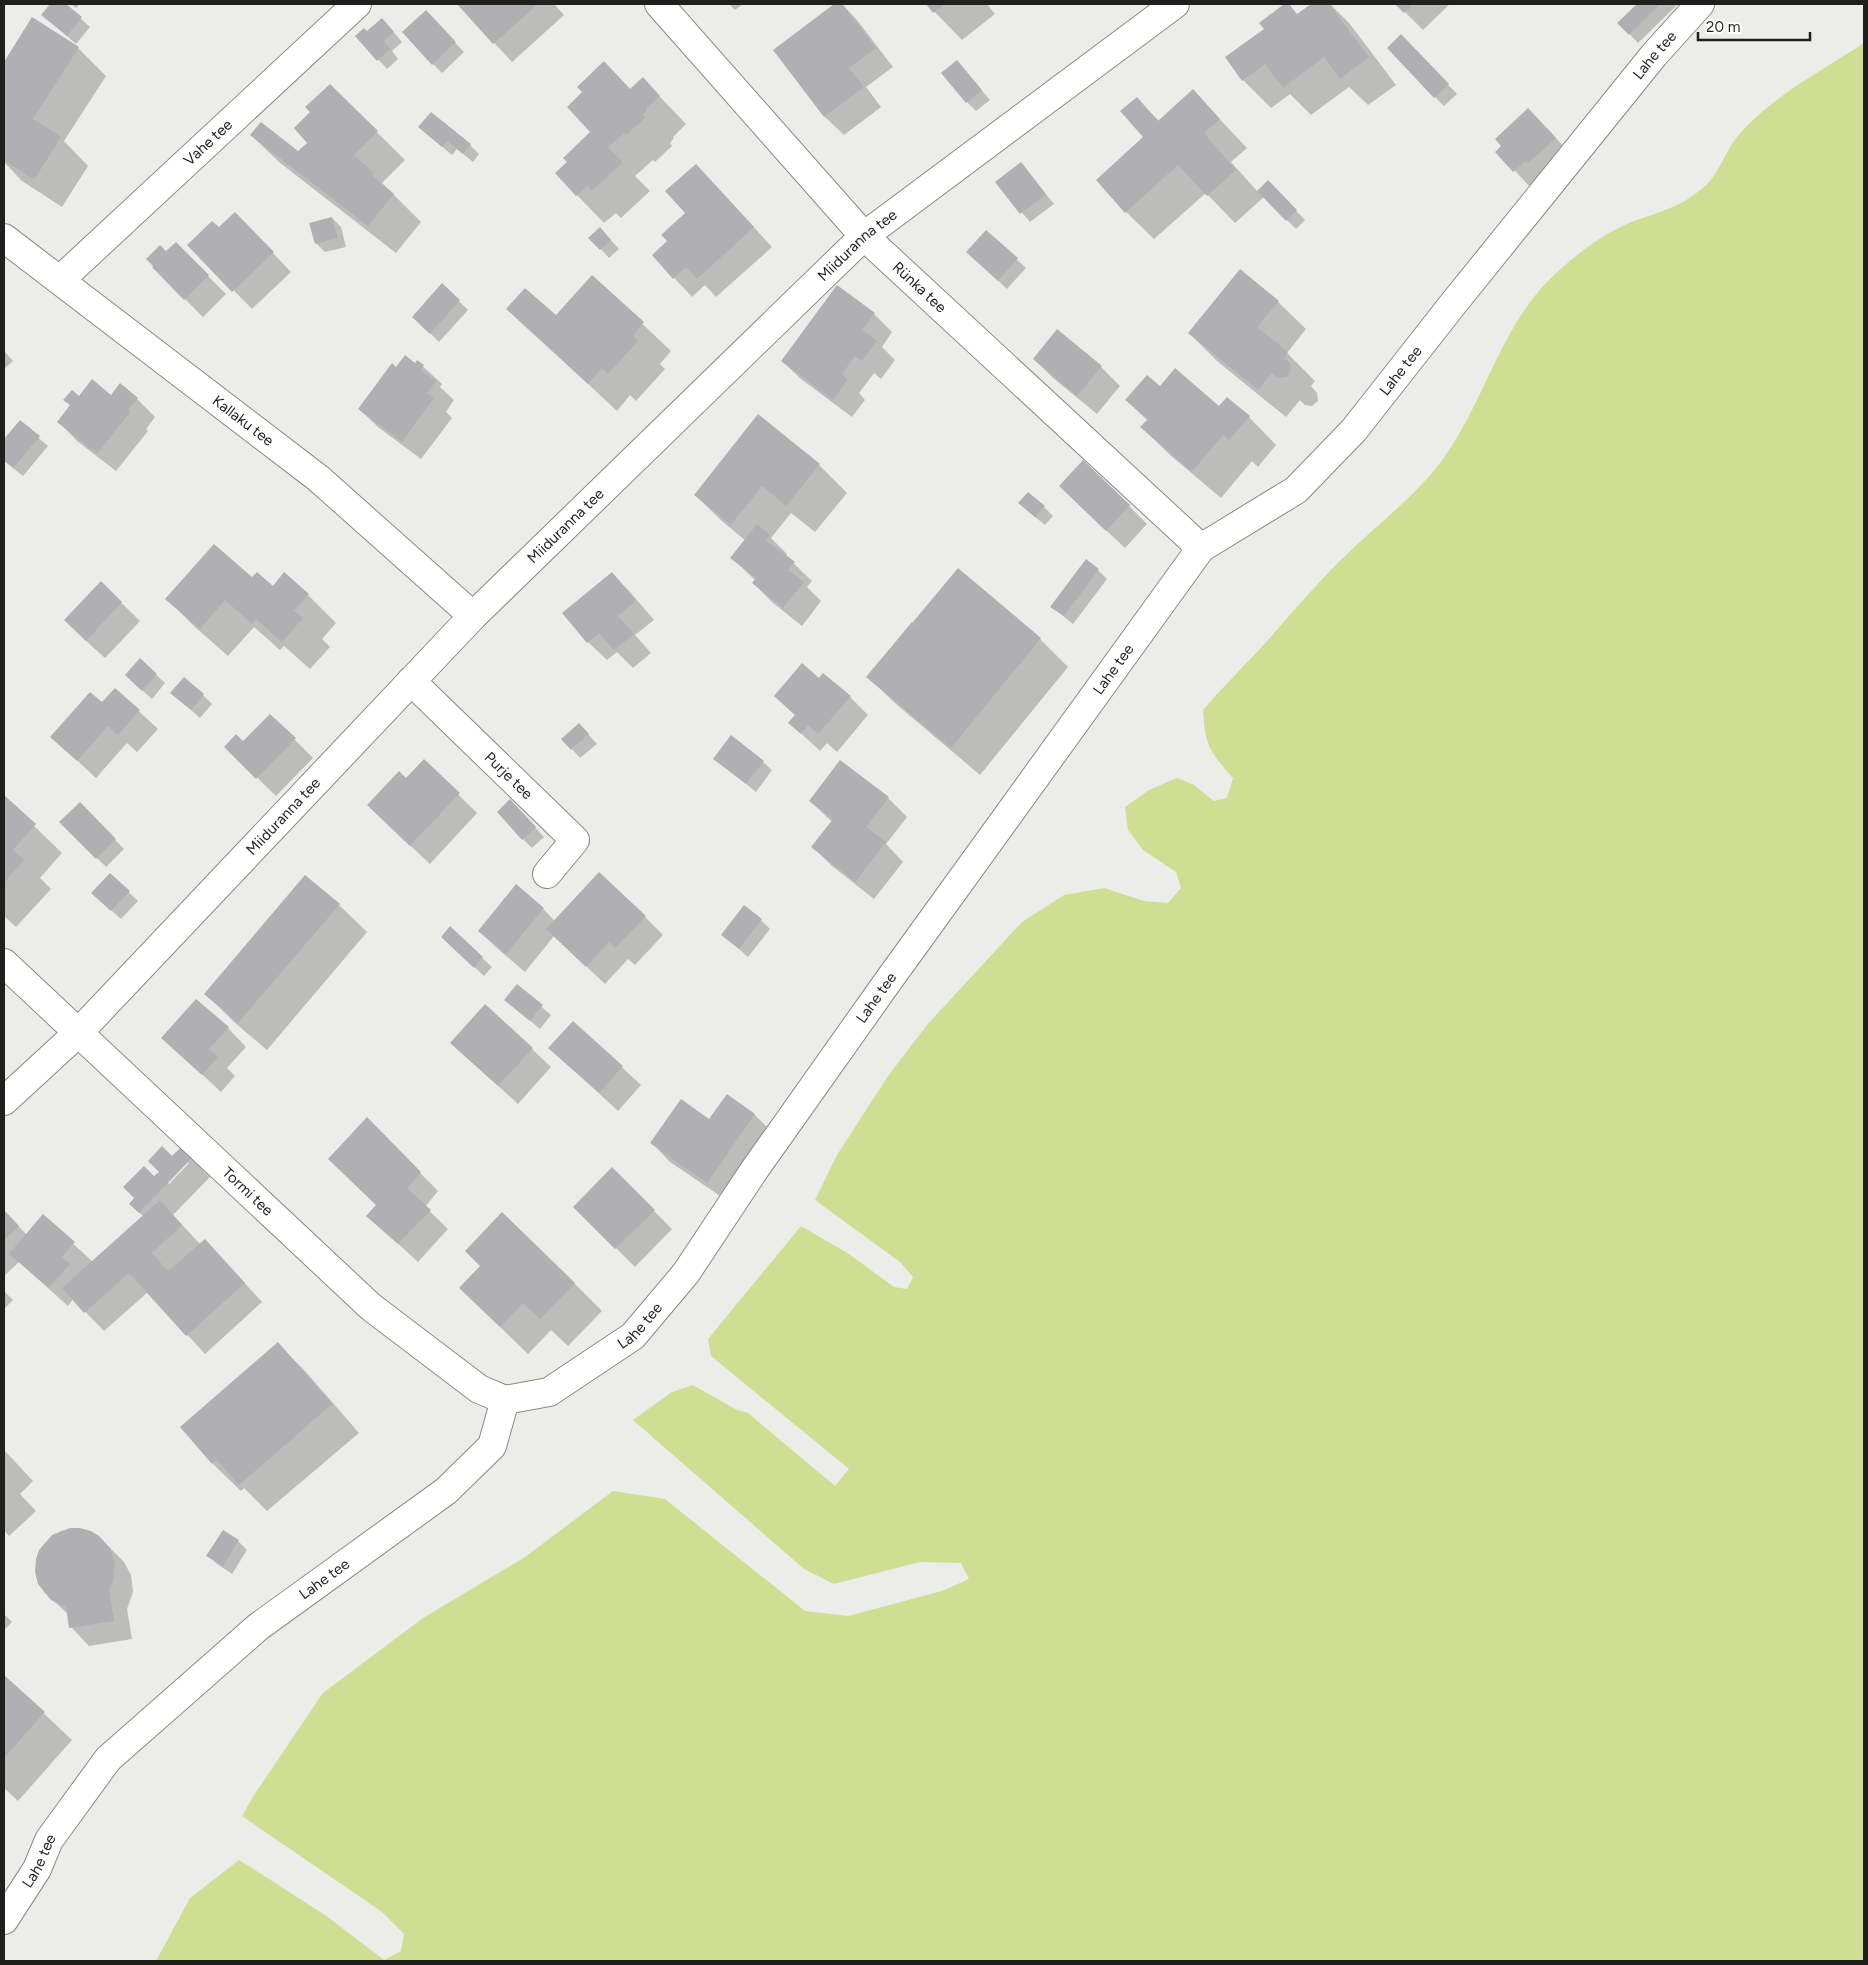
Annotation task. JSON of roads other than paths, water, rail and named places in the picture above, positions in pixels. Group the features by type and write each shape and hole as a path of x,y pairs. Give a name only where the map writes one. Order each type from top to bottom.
{"street":[{"name":"Vahe tee","path":"60,280 357,4"},
{"name":"Rünka tee","path":"659,4 864,236 1201,548"},
{"name":"Miiduranna tee","path":"4,1101 78,1032 472,616 864,236 1175,4"},
{"name":"Lahe tee","path":"4,1920 37,1869 49,1840 108,1759 258,1627 446,1491 492,1446 504,1400 549,1392 633,1336 686,1273 755,1169 886,984 1201,548 1296,490 1354,430 1472,280 1654,55 1700,4"},
{"name":"Kallaku tee","path":"4,238 318,478 472,616"},
{"name":"Purje tee","path":"411,681 575,840 547,874"},
{"name":"Tormi tee","path":"4,963 371,1307 480,1389 504,1400"}]}
